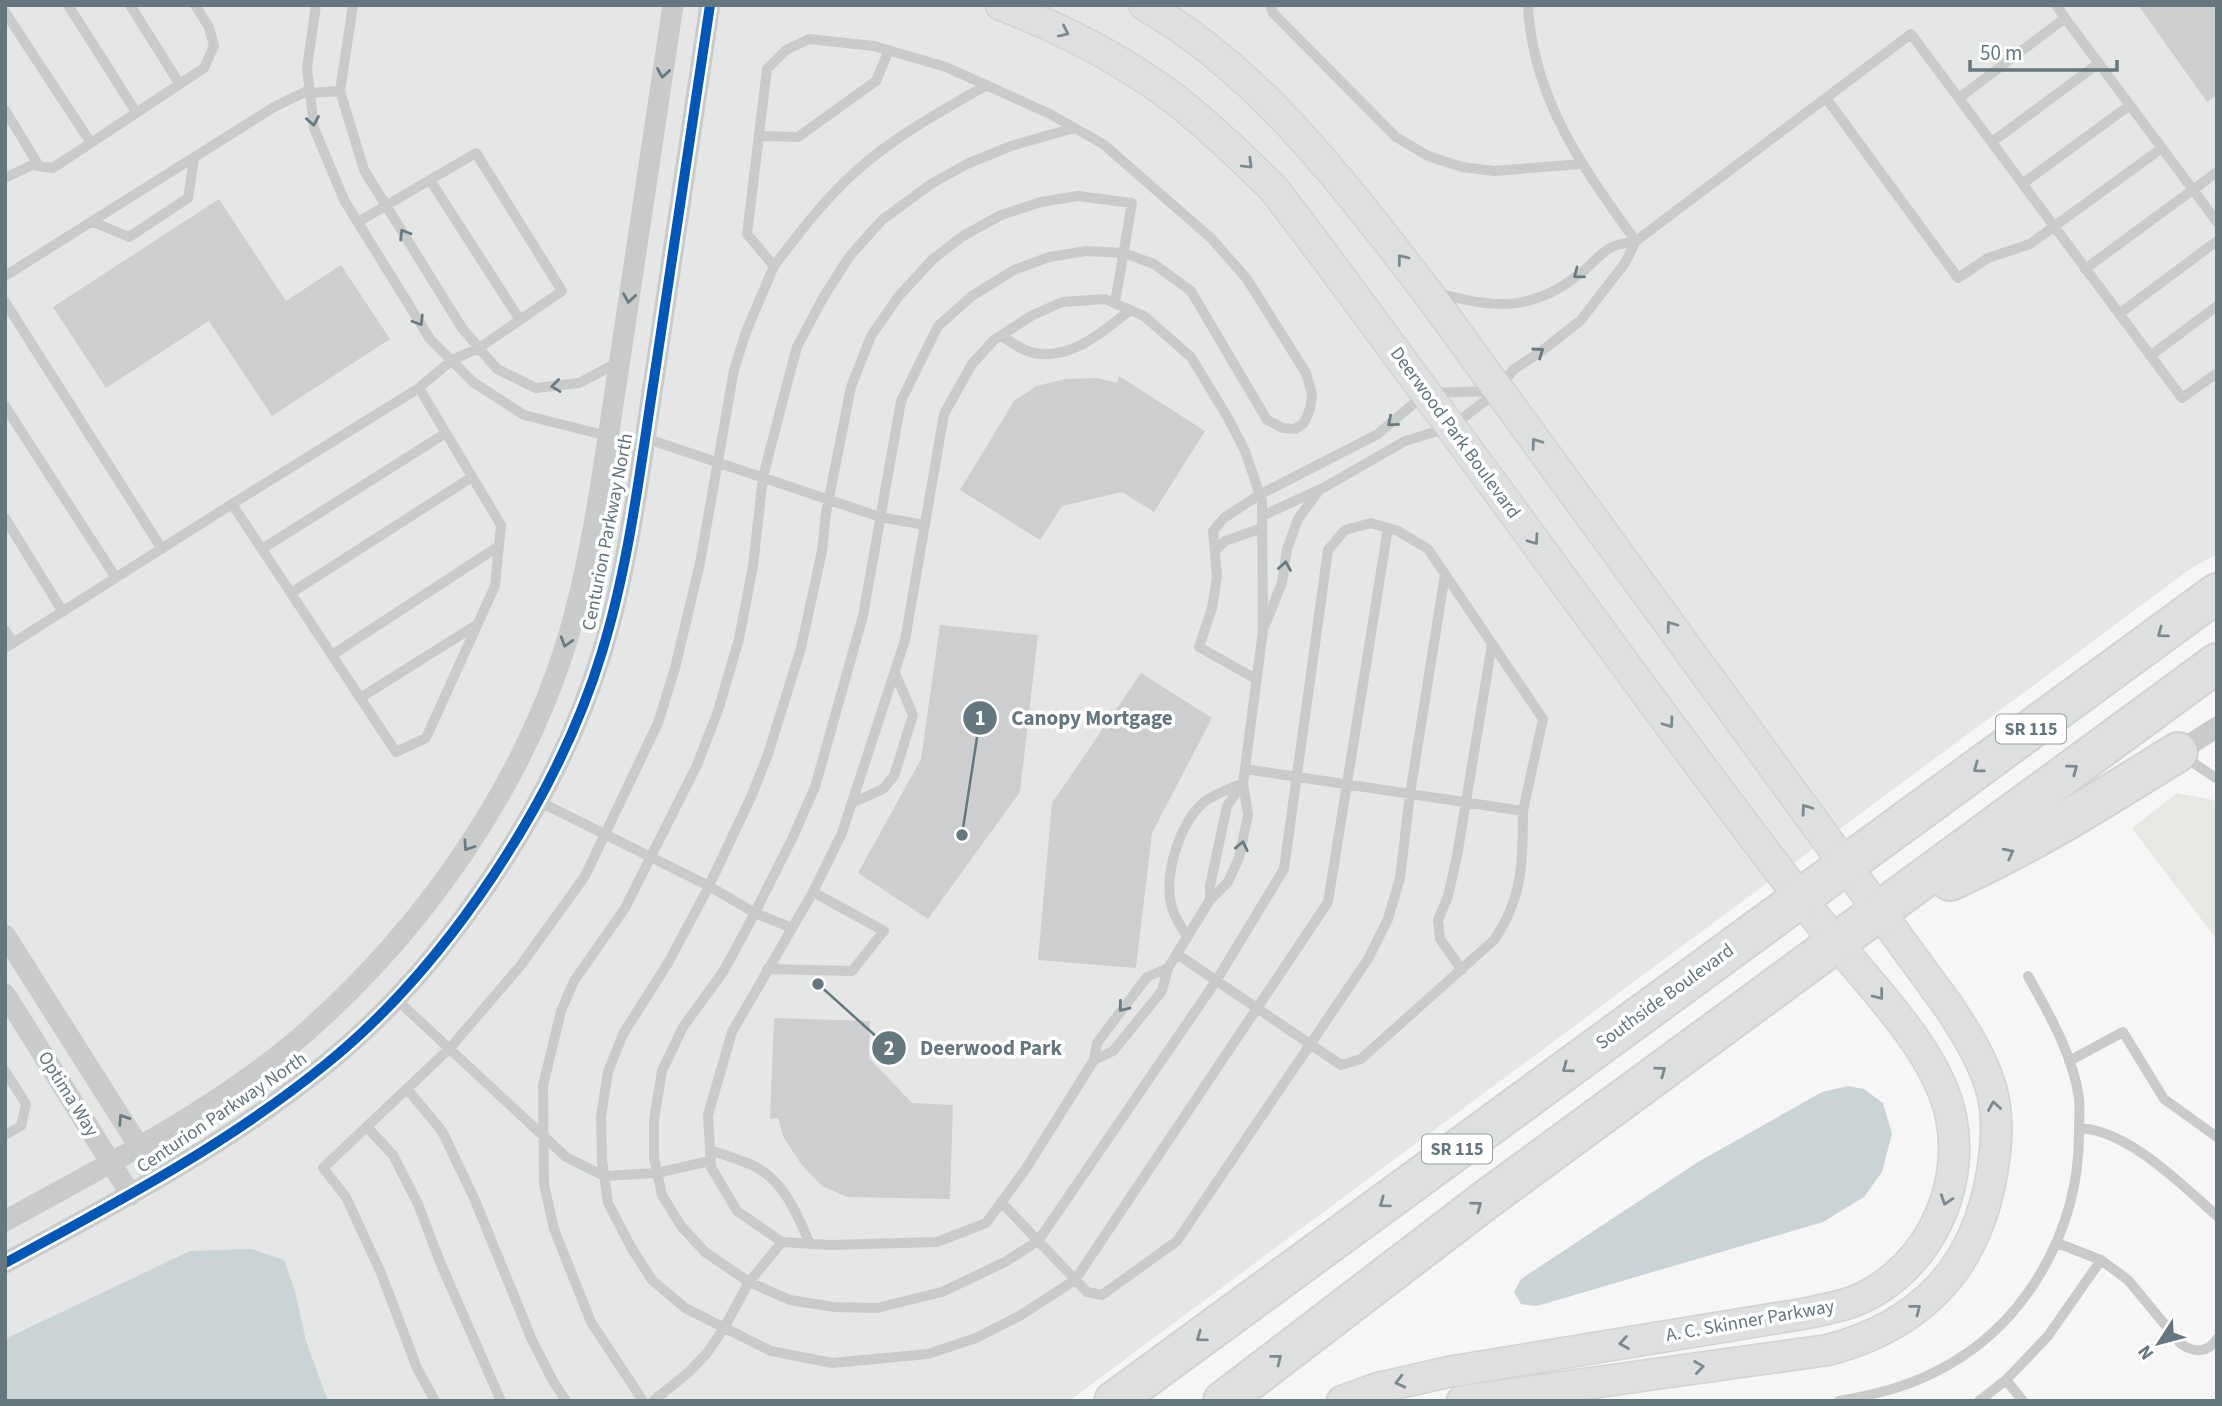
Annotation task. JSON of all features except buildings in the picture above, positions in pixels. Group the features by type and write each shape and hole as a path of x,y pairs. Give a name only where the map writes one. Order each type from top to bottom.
{"highway":[{"name":"Southside Boulevard","path":"1114,1401 2217,593"},
{"name":"SR 115","path":"1223,1401 1483,1202 2217,663"},
{"path":"1880,911 1969,873 2027,844 2178,752"}],"main road":[{"name":"Deerwood Park Boulevard","path":"1001,5 1076,37 1175,100 1226,142 1272,187 1836,942"},
{"path":"1144,5 1212,51 1262,96 1349,191 1425,289 1880,911"},
{"name":"A. C. Skinner Parkway","path":"1462,1401 1567,1394 1810,1353 1865,1339 1898,1322 1926,1300 1961,1260 1979,1227 1989,1192 1997,1142 1994,1102 1984,1067 1967,1034 1880,911"},
{"name":"A. C. Skinner Parkway","path":"1342,1401 1378,1388 1448,1372 1844,1305 1867,1295 1907,1265 1923,1247 1937,1224 1949,1190 1955,1152 1951,1117 1938,1079 1926,1058 1836,942"}],"street":[{"name":"Centurion Parkway North","path":"5,1221 140,1145 242,1081 304,1034 369,974 441,886 482,825 543,704 566,642 582,583 608,436 673,5"},
{"name":"Centurion Parkway North","path":"5,1263 159,1178 263,1111 317,1071 396,999 471,908 513,845 538,801 577,719 602,654 618,591 645,438 710,5"},
{"path":"2178,752 2217,727"},
{"path":"505,783 538,801"},
{"path":"5,934 159,1178"},
{"name":"Optima Way","path":"5,994 131,1195"}],"lane":[{"path":"68,5 136,112"},
{"path":"130,5 179,83"},
{"path":"5,178 32,165 53,168 204,68 214,46 209,27 195,5"},
{"path":"316,5 307,68 314,128 344,200 430,339 473,382 524,415 608,436"},
{"path":"353,5 340,91 364,170 462,328 497,369 536,388 579,383 619,362"},
{"path":"1270,5 1273,13 1396,137 1428,156 1462,167 1494,172 1581,164"},
{"path":"1528,5 1530,36 1544,89 1581,164 1636,241"},
{"path":"2056,5 2217,222"},
{"path":"5,12 91,143"},
{"path":"1959,98 2065,18"},
{"path":"1425,289 1474,303 1510,305 1541,298 1576,277 1611,247 1636,241 1911,34 2182,398 2217,373"},
{"path":"774,266 747,234 767,69 786,50 809,39 874,46 946,67 1103,144 1211,238 1247,279 1306,373 1312,394 1310,410 1304,423 1295,429 1283,428 1267,420 1191,291 1154,264 1124,253 1086,251 1049,257 1014,270 972,296 938,326 901,401 863,616 815,787 755,913 723,972 683,1027 662,1071 654,1120 654,1158 662,1195 681,1226 705,1252 748,1282 790,1300 834,1307 877,1308 942,1292 1005,1262 1038,1241 1216,981 1284,869 1328,550 1345,530 1371,523 1388,528 1428,549 1543,719 1523,811 1523,863 1517,896 1508,921 1494,940 1361,1059 1341,1065 1257,1009 1216,981 1177,954"},
{"path":"759,136 798,137 876,81 889,50"},
{"path":"1992,142 2099,63"},
{"path":"435,1401 417,1368 381,1273 346,1198 323,1168 450,1048 521,965 585,876 658,723 675,668 699,563 734,370 746,332 774,266 819,207 856,171 934,115 987,85"},
{"path":"5,276 274,107 309,91 340,91"},
{"path":"1826,98 1958,278 1988,258 2030,244 2162,148"},
{"path":"2022,184 2130,105"},
{"path":"5,110 39,166"},
{"path":"643,1401 591,1322 554,1229 544,1184 543,1086 561,1011 574,981 625,908 697,765 739,639 753,566 763,477 797,347 823,298 849,257 882,220 931,184 967,164 1011,146 1074,128"},
{"path":"5,630 9,645 419,388 452,360 479,348 562,291 476,153 358,222"},
{"path":"93,222 129,237 188,198 194,158"},
{"path":"2085,268 2217,172"},
{"path":"430,180 520,320"},
{"path":"1115,303 1132,203 1078,196 1041,202 1001,215 963,236 933,259 898,296 871,336 851,387 829,498 822,551 801,648 782,712 752,795 709,886 667,963 623,1034 608,1072 601,1117 608,1203 652,1280 685,1308 771,1351 832,1363 928,1354 976,1338 1021,1315 1075,1280 1328,902 1388,528"},
{"path":"1216,551 1225,541 1405,441 1451,427 1498,391 1513,370 1581,320 1625,263 1636,241"},
{"path":"2119,314 2217,241"},
{"path":"1094,1060 1113,1051 1162,991 1168,968 1210,900 1228,883 1239,858 1248,815 1243,783 1263,631 1262,501 1234,429 1191,358 1144,316 1115,303 1105,299 1062,302 1031,316 1001,336 972,365 944,414 905,640 895,673 842,833 813,892 732,1032 708,1115 711,1167 737,1211 782,1242 937,1242 986,1223 1025,1170 1094,1060 1097,1043 1147,977 1168,968"},
{"path":"5,302 162,549"},
{"path":"2150,356 2217,306"},
{"path":"1001,336 1027,351 1058,354 1091,341 1130,310"},
{"path":"232,504 396,752 426,738 495,586 500,525 419,388"},
{"path":"1256,679 1199,647 1212,608 1217,578 1213,531 1224,518 1259,495 1377,434 1426,393 1498,391"},
{"path":"5,406 116,578"},
{"path":"262,550 446,433"},
{"path":"645,438 880,517 925,525"},
{"path":"291,593 472,477"},
{"path":"1263,631 1282,583 1287,549 1298,519 1319,489"},
{"path":"5,518 63,612"},
{"path":"331,654 499,546"},
{"path":"1001,1202 1087,1292 1102,1295 1177,1241 1368,959 1388,919 1400,878 1410,794 1445,574"},
{"path":"360,698 478,624"},
{"path":"1462,970 1440,939 1438,920 1448,896 1492,644"},
{"path":"852,803 883,789 894,776 913,715 895,673"},
{"path":"2178,752 2217,779"},
{"path":"1245,769 1523,811"},
{"path":"1210,900 1210,886 1227,806 1243,783"},
{"path":"1187,937 1172,909 1168,885 1182,831 1201,804 1217,793 1243,783"},
{"path":"538,801 709,886 755,913 792,928"},
{"path":"768,968 852,971 884,930 813,892"},
{"path":"1841,1401 1909,1384 1964,1356 1986,1338 2025,1297 2057,1243 2075,1187 2079,1098 2069,1062 2051,1017 2028,976"},
{"path":"396,999 566,1157 604,1176 657,1173 710,1156 755,1167 779,1186 794,1207 810,1244"},
{"path":"2069,1062 2123,1032 2164,1099 2217,1137"},
{"path":"5,1071 26,1104 21,1126 5,1135"},
{"path":"407,1089 442,1131 474,1198 532,1340 552,1381 566,1401"},
{"path":"367,1127 393,1155 418,1204 440,1262 501,1401"},
{"path":"2079,1128 2111,1134 2168,1172 2217,1216"},
{"path":"653,1401 689,1372 707,1353 724,1328 748,1282 782,1242"},
{"path":"2057,1243 2101,1260 2128,1280 2187,1349 2200,1351 2210,1348 2217,1339"},
{"path":"1979,1401 2006,1380 2048,1336 2101,1260"},
{"path":"2006,1380 2023,1401"}],"shaded area":[{"path":"5,5 2217,5 2217,555 2193,567 1069,1401 5,1401"},
{"path":"2177,793 2213,800 2217,804 2217,940 2132,828"},
{"path":"1848,1086 1864,1089 1883,1103 1892,1134 1882,1172 1864,1197 1823,1222 1537,1306 1521,1304 1514,1292 1521,1279 1698,1162 1822,1092"},
{"path":"252,1249 284,1260 295,1291 306,1341 328,1401 5,1401 5,1339 190,1251"}],"cycle path":[{"path":"5,1263 130,1195 211,1146 289,1093 326,1064 370,1025 413,980 454,930 527,822 557,765 582,708 602,652 620,585 639,482 710,5"}],"place":[{"name":"Canopy Mortgage","path":"962,835"},
{"name":"Deerwood Park","path":"818,984"}]}
